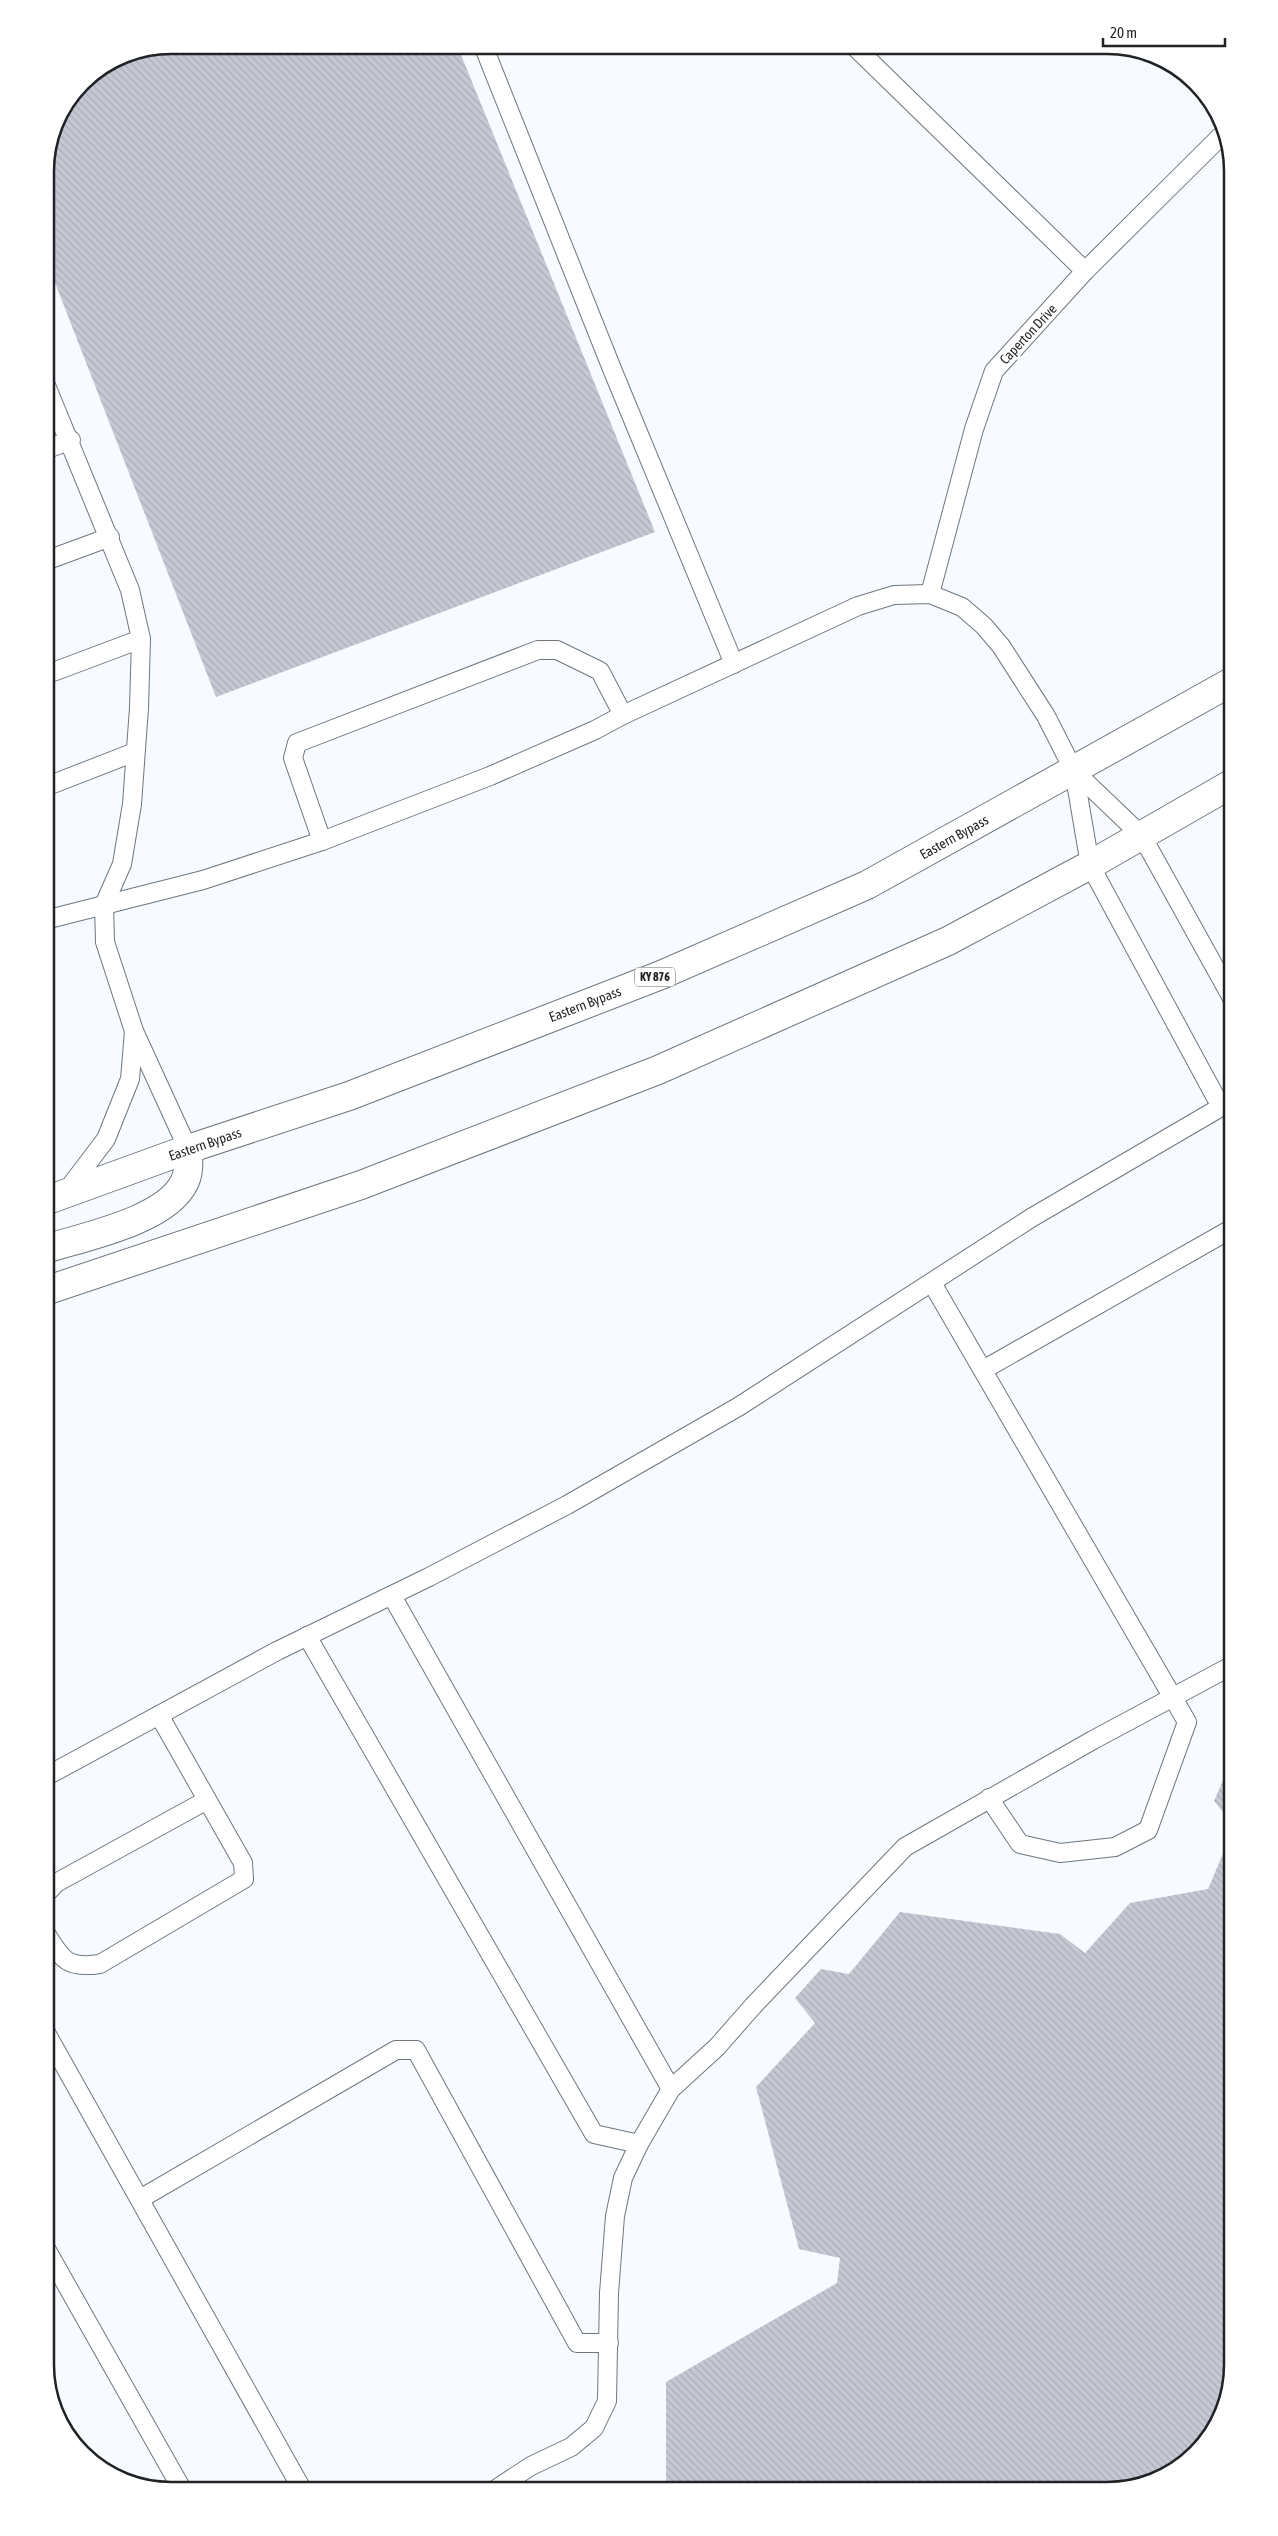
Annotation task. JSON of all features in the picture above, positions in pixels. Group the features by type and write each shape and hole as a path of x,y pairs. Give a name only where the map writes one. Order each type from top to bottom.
{"main road":[{"name":"Eastern Bypass","path":"55,1197 188,1149 349,1096 660,975 867,884 1074,771 1224,686"},
{"path":"54,1287 361,1185 658,1070 948,941 1090,865 1224,788"},
{"path":"54,1246 149,1215 173,1196 184,1183 189,1168 188,1149"}],"lane":[{"path":"487,54 612,369 734,664"},
{"path":"862,54 1085,271"},
{"name":"Caperton Drive","path":"930,594 974,429 994,370 1085,271 1219,138"},
{"path":"54,403 130,590 141,639 140,708 132,804 122,864 104,905 105,942 134,1031 188,1149"},
{"path":"54,446 70,440"},
{"path":"54,559 110,537"},
{"path":"54,918 212,877 322,841 490,776 595,730 623,715 858,606 894,595 930,594 962,607 984,626 1001,646 1046,716 1074,771 1090,865 1224,1099"},
{"path":"54,672 141,639"},
{"path":"322,841 293,758 297,743 538,650 557,650 600,671 623,715"},
{"path":"54,784 135,752"},
{"path":"1074,771 1142,836 1224,984"},
{"path":"55,1197 106,1139 130,1079 134,1031"},
{"path":"54,1772 307,1636 392,1596 567,1505 738,1407 1031,1218 1224,1106"},
{"path":"983,1370 1224,1233"},
{"path":"932,1283 1187,1722 1148,1830 1115,1847 1060,1853 1020,1844 989,1798"},
{"path":"392,1596 671,2090"},
{"path":"307,1636 594,2134 639,2144"},
{"path":"507,2482 531,2466 571,2447 594,2428 607,2401 615,2216 623,2178 639,2144 671,2090 716,2047 759,1999 905,1847 1093,1740 1174,1698 1224,1669"},
{"path":"54,1946 61,1957 81,1967 100,1964 244,1879 243,1863 159,1715"},
{"path":"54,1885 207,1800"},
{"path":"54,2047 299,2482"},
{"path":"140,2199 396,2050 416,2050 578,2342 609,2343"},
{"path":"54,2263 178,2482"}],"building":[{"path":"171,54 461,54 655,532 216,697 54,280 54,163 60,133 73,106 88,88 112,69 148,56"},
{"path":"1224,1778 1224,1813 1214,1801"},
{"path":"1224,1851 1224,2365 1222,2388 1218,2403 1205,2430 1195,2442 1166,2467 1137,2478 1115,2482 666,2482 666,2382 837,2283 840,2258 799,2249 756,2087 815,2023 795,1998 821,1969 849,1974 900,1912 1060,1934 1085,1953 1130,1903 1208,1889"}]}
